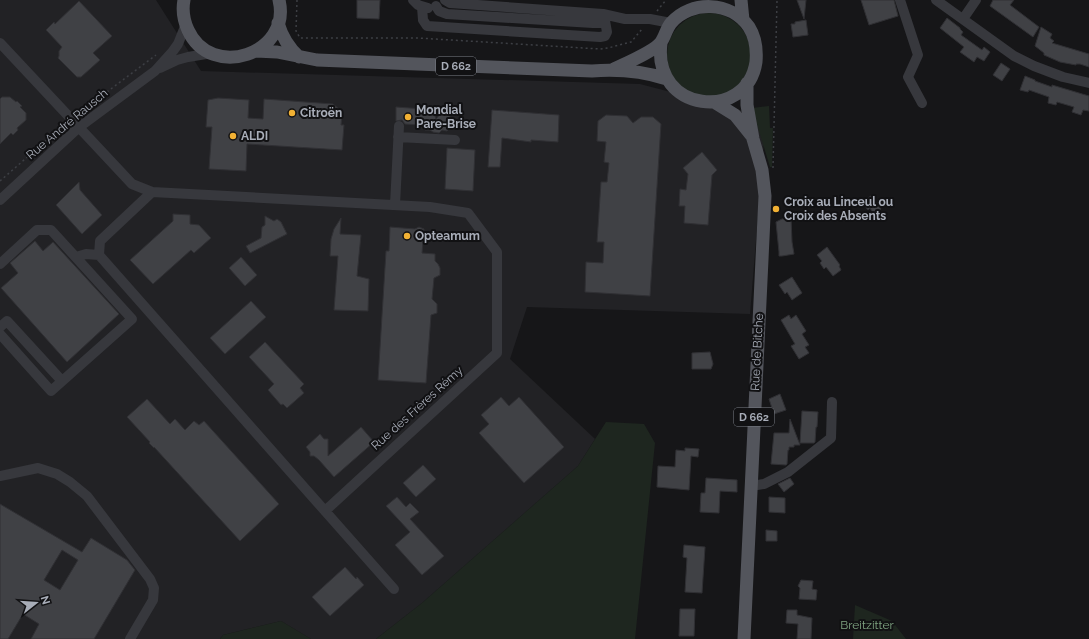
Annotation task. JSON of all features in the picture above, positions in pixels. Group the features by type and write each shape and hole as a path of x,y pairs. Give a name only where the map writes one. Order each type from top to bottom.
{"main road":[{"path":"184,0 186,24 196,42 212,54 230,58 243,56 256,51 269,39 278,23 280,13 279,0"},
{"path":"741,0 743,20"},
{"path":"712,3 727,9 743,20 754,37 756,51 755,66 747,83 732,96 714,102 700,102 687,98 679,93 667,79 661,61 661,43 665,32 671,23 678,16 688,10 712,3"},
{"path":"278,23 290,50 299,57"},
{"name":"D 662","path":"613,70 636,59 661,43"},
{"name":"D 662","path":"256,51 277,52 317,60 592,71 613,70 648,74 667,79"},
{"name":"D 662","path":"747,83 747,105 753,139"},
{"name":"D 662","path":"714,102 735,115 753,139"},
{"name":"Rue de Bitche","path":"744,639 765,196 762,170 753,139"}],"street":[{"path":"413,0 422,7 432,7 441,2 518,8 606,18 650,19 671,23"},
{"path":"509,0 518,8"},
{"path":"900,0 918,55 908,77 922,103"},
{"path":"936,0 1014,56 1027,63 1063,77 1089,83"},
{"path":"963,19 976,0"},
{"path":"441,2 439,11 447,14 593,23 601,22 606,18"},
{"path":"422,7 423,20 427,26 600,37 605,36 607,32 606,18"},
{"name":"Rue André Rausch","path":"155,71 178,44 186,24"},
{"name":"Rue des Frères Rémy","path":"0,43 70,120 132,184 152,192 430,207 468,213 497,252 497,353 325,511"},
{"name":"Rue André Rausch","path":"0,200 78,128 155,71 177,60 212,54"},
{"path":"395,205 399,126"},
{"path":"398,137 455,140"},
{"path":"152,192 100,241 100,255 394,589"},
{"path":"0,264 37,230 52,230 132,319 52,391 0,334"},
{"path":"76,257 86,254 100,255"},
{"path":"0,327 8,320 62,381"},
{"path":"19,355 30,345"},
{"path":"751,486 764,484 788,472 831,438 832,402"},
{"path":"0,476 38,468 57,474 88,496 150,579 154,588 153,600 130,639"}],"path":[{"path":"773,168 777,0"},
{"path":"0,181 70,120 157,54"}],"shaded area":[{"path":"0,0 156,0 201,71 640,84 766,117 750,314 527,307 510,359 595,439 578,466 422,603 376,639 311,639 281,621 223,635 220,639 0,639"}],"green space":[{"path":"709,13 725,16 739,25 748,39 751,55 748,71 739,85 725,94 709,97 693,94 679,85 670,71 667,55 670,39 679,25 693,16"},
{"path":"769,106 770,128 773,128 772,167 770,167 752,108"},
{"path":"606,422 644,424 655,443 635,639 376,639 422,603 578,466"},
{"name":"Breitzitter","path":"855,605 892,621 906,639 853,639"},
{"path":"281,621 311,639 220,639 223,635"}],"building":[{"path":"357,0 380,0 379,19 357,18"},
{"path":"797,0 806,0 804,19"},
{"path":"861,0 894,0 898,16 869,25"},
{"path":"993,0 1014,0 1010,5 1039,27 1033,37 990,6"},
{"path":"79,1 112,36 93,53 100,60 81,77 77,77 58,58 59,51 62,47 46,30 54,22 55,24"},
{"path":"947,18 960,28 963,32 961,35 982,50 984,47 990,52 984,61 977,57 974,62 960,52 964,47 940,28"},
{"path":"806,20 808,35 793,37 791,24"},
{"path":"1041,27 1052,34 1050,38 1054,41 1052,43 1089,54 1089,67 1080,64 1076,65 1060,62 1044,55 1044,53 1035,46"},
{"path":"1001,63 1010,69 1002,81 993,75"},
{"path":"1025,76 1052,87 1052,85 1089,96 1089,111 1083,110 1081,115 1072,112 1074,107 1057,102 1056,105 1048,103 1049,97 1029,90 1028,92 1020,90"},
{"path":"2,97 10,97 16,102 17,101 26,113 26,120 17,128 18,130 13,135 11,133 0,144 0,99"},
{"path":"218,98 249,100 248,118 263,119 264,99 333,104 340,110 342,115 341,125 344,125 342,150 247,144 246,171 209,169 212,127 206,127 208,100"},
{"path":"396,107 433,111 436,119 442,112 448,112 450,116 449,129 447,131 442,130 439,133 425,130 422,125 405,124 402,120 396,121"},
{"path":"492,110 559,115 558,142 531,140 531,142 502,138 500,167 488,167"},
{"path":"606,115 627,116 633,123 641,117 653,117 661,124 650,296 585,292 586,262 603,263 604,242 597,242 601,182 607,182 609,163 604,162 606,142 597,141 598,121"},
{"path":"447,148 475,150 473,191 445,189"},
{"path":"702,152 717,170 712,175 708,225 684,223 685,206 679,206 680,189 686,190 688,174 683,168"},
{"path":"79,182 80,190 102,215 82,234 56,205"},
{"path":"871,196 881,209 874,214 870,208 868,210 862,202"},
{"path":"173,214 190,215 190,224 199,225 211,238 194,253 191,250 153,284 130,260 173,221"},
{"path":"265,216 274,221 277,219 281,222 287,234 250,253 246,246 261,238 262,227 265,225"},
{"path":"341,218 340,234 361,235 357,276 369,279 368,311 334,310 338,256 330,256 331,239 334,229"},
{"path":"791,218 794,254 779,256 776,222 782,219"},
{"path":"390,227 415,229 419,227 424,229 422,253 435,254 435,261 440,268 440,275 434,278 432,299 437,304 437,313 431,315 426,383 378,380 386,251 389,251"},
{"path":"35,241 43,251 53,242 119,314 67,362 1,288 18,273 10,263"},
{"path":"827,247 840,265 841,270 833,276 826,267 824,269 820,263 822,261 817,255"},
{"path":"241,257 257,275 245,286 229,268"},
{"path":"792,277 802,293 792,300 787,292 785,294 779,285"},
{"path":"251,301 266,317 225,354 210,338"},
{"path":"789,315 791,319 796,315 806,331 802,334 809,345 805,347 809,353 799,359 791,346 795,344 781,320"},
{"path":"265,342 304,384 300,388 304,393 287,408 283,404 281,405 268,390 274,384 249,357"},
{"path":"710,352 713,364 711,369 692,369 692,353"},
{"path":"780,394 786,410 774,414 769,399"},
{"path":"501,397 509,406 519,397 564,447 524,483 479,433 489,424 481,415"},
{"path":"147,399 170,424 175,419 185,430 194,421 199,425 204,421 279,504 240,541 149,443 150,442 127,417"},
{"path":"802,411 818,412 814,443 800,443"},
{"path":"790,419 800,445 789,447 786,465 771,464 774,433 789,433"},
{"path":"361,427 374,442 334,477 319,460 314,456 310,456 310,452 306,447 320,434 324,439 328,439 328,456"},
{"path":"685,448 699,449 698,457 691,456 689,490 657,487 658,466 675,467 676,450 685,451"},
{"path":"423,465 436,479 416,497 403,483"},
{"path":"706,478 737,480 737,492 720,491 719,513 700,512 701,493 705,493"},
{"path":"790,478 794,484 784,492 778,484"},
{"path":"397,497 406,507 410,503 419,512 410,519 444,556 422,575 395,545 410,532 386,506"},
{"path":"769,497 785,498 785,513 769,512"},
{"path":"0,504 82,552 91,538 127,560 135,570 94,639 31,639 39,624 23,614 8,639 0,639","holes":["62,550 78,560 60,590 44,580"]},
{"path":"766,530 777,531 777,541 766,541"},
{"path":"684,545 705,547 702,593 685,592 687,558 683,557"},
{"path":"345,567 364,585 330,616 312,597"},
{"path":"801,580 813,581 812,589 817,590 816,600 799,599 800,588 798,586"},
{"path":"680,609 695,609 694,636 679,636"},
{"path":"787,610 797,610 797,615 812,618 811,639 797,639 798,624 786,623"}],"place":[{"name":"Citroën","path":"292,113"},
{"name":"Mondial Pare-Brise","path":"408,117"},
{"name":"ALDI","path":"233,136"},
{"name":"Croix au Linceul ou Croix des Absents","path":"776,209"},
{"name":"Opteamum","path":"407,236"}]}
